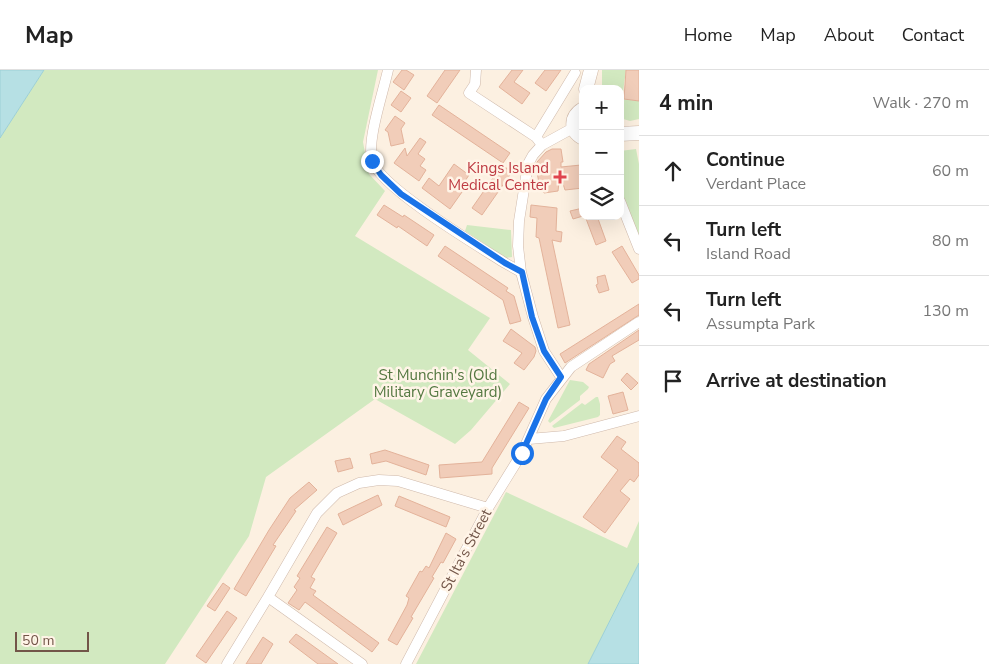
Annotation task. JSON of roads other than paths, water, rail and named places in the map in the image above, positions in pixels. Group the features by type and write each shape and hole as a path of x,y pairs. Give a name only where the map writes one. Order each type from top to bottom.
{"main road":[{"path":"578,133 574,118 579,111"},
{"path":"624,133 639,133"}],"street":[{"path":"388,70 371,143 372,161 381,175 401,194 505,263 522,272"},
{"path":"476,70 475,84 469,92 539,141 578,133"},
{"path":"561,377 544,351 532,317 518,246 519,221 528,164 574,73"},
{"path":"624,211 639,249"},
{"name":"St Ita's Street","path":"406,664 488,508 522,453 546,399 561,377 571,367 639,322"},
{"path":"529,439 564,436 639,416"},
{"path":"227,664 317,513 337,493 359,483 379,480 398,481 488,508"},
{"path":"268,597 362,664"}],"water":[{"path":"0,70 44,70 0,138"},
{"path":"639,563 639,664 588,664"}],"place":[{"name":"Kings Island Medical Center","path":"560,177"}],"park label":[{"name":"St Munchin's (Old Military Graveyard)","path":"438,384"}]}
